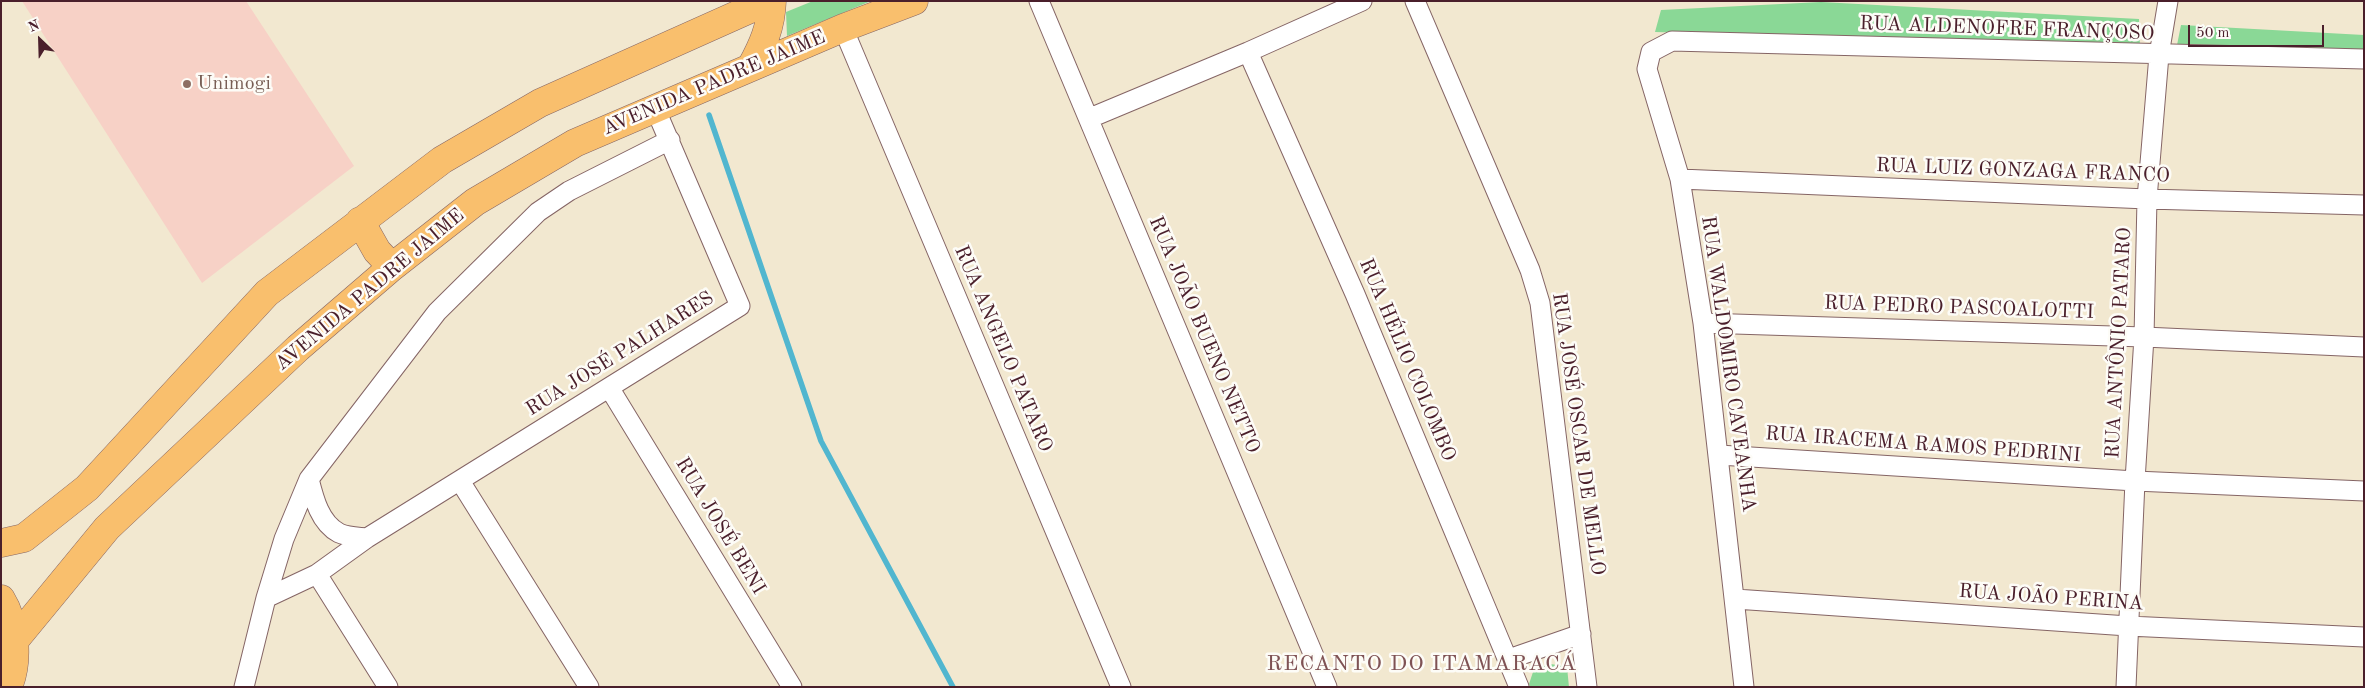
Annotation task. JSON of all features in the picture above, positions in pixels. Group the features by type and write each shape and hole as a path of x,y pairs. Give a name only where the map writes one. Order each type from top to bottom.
{"main road":[{"name":"AVENIDA PADRE JAIME","path":"14,641 108,528 298,348 392,267 483,197 575,143 843,28 914,1"},
{"path":"1,543 24,538 87,488 267,294 442,160 540,103 762,3 770,27 766,40 751,67"},
{"path":"360,221 376,251 392,267"},
{"path":"1,599 6,606 14,641 12,677 8,687"}],"street":[{"name":"RUA JOÃO BUENO NETTO","path":"1039,1 1090,118 1327,687"},
{"path":"1090,118 1248,52 1362,1"},
{"name":"RUA JOSÉ OSCAR DE MELLO","path":"1415,1 1530,270 1540,303 1588,687"},
{"name":"RUA ANTÔNIO PATARO","path":"2126,687 2135,481 2144,337 2147,199 2159,56 2168,1"},
{"name":"RUA ANGELO PATARO","path":"843,28 1122,687"},
{"name":"RUA ALDENOFRE FRANÇOSO","path":"1651,52 1672,41 2159,56 2364,59"},
{"name":"RUA HÉLIO COLOMBO","path":"1248,52 1355,294 1509,659 1519,687"},
{"name":"RUA WALDOMIRO CAVEANHA","path":"1651,52 1647,68 1680,179 1703,323 1744,687"},
{"name":"RUA JOSÉ PALHARES","path":"266,598 318,574 367,538 610,389 740,306 655,108"},
{"path":"244,687 266,598 284,539 309,479 437,312 538,212 569,191 670,140"},
{"name":"RUA LUIZ GONZAGA FRANCO","path":"1680,179 2147,199 2364,205"},
{"name":"RUA PEDRO PASCOALOTTI","path":"1703,323 2144,337 2364,347"},
{"name":"RUA JOSÉ BENI","path":"610,389 792,687"},
{"name":"RUA IRACEMA RAMOS PEDRINI","path":"1719,455 2135,481 2364,492"},
{"path":"309,479 314,499 330,526 341,534 367,538"},
{"path":"460,481 589,687"},
{"path":"318,574 388,687"},
{"name":"RUA JOÃO PERINA","path":"1735,599 2128,626 2364,637"},
{"path":"1509,659 1581,634"}],"shaded area":[{"name":"Unimogi","path":"22,1 246,1 354,166 202,283"}],"green space":[{"path":"813,1 871,1 787,36 786,12"},
{"path":"1821,2 2139,19 2140,47 1655,32 1661,10"},
{"path":"2181,25 2364,35 2364,52 2176,50"},
{"path":"1551,664 1567,667 1569,687 1530,687 1529,684 1534,669"}],"waterway":[{"path":"709,115 821,441 953,687"}],"place":[{"name":"Unimogi","path":"187,84"}],"district":[{"name":"RECANTO DO ITAMARACÁ","path":"1422,664"}]}
